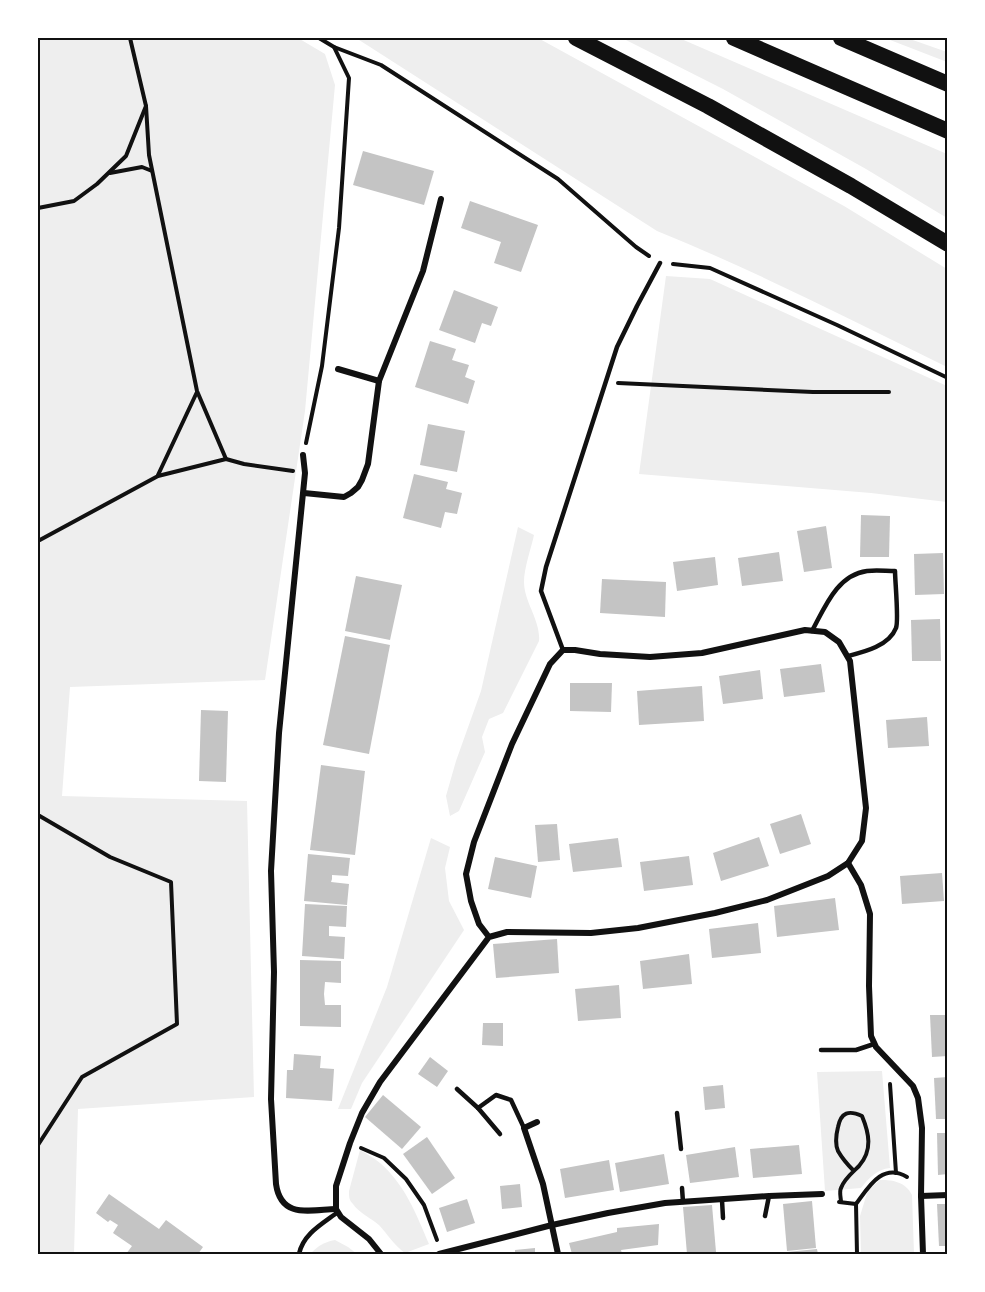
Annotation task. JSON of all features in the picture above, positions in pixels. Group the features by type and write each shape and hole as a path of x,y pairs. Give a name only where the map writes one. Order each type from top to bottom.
{"highway":[{"path":"576,38 729,117 948,244"},
{"path":"734,38 948,131"},
{"path":"841,38 948,84"}],"street":[{"path":"304,493 344,497 358,487 362,480 368,464 379,381 423,271 441,199"},
{"path":"338,369 379,381"},
{"path":"303,455 304,493 279,733 272,871 274,972 271,1099 276,1184 282,1201 293,1209 303,1211 337,1210"},
{"path":"381,1254 369,1239 348,1223 337,1210 336,1186 350,1143 380,1082 489,937 507,932 591,933 638,928 715,913 767,900 788,892 828,876 848,862 862,841 866,808 850,661 839,642 825,632 806,630 702,653 650,657 563,650 550,664 512,744 474,842 466,874 471,901 479,924 489,937"},
{"path":"848,862 861,885 870,914 871,1036 874,1044 913,1086 918,1098 922,1128 923,1254"},
{"path":"537,1122 524,1128 543,1184 558,1254"},
{"path":"440,1254 552,1225 665,1203 822,1194"},
{"path":"921,1196 948,1195"}],"lane":[{"path":"563,650 541,591 546,567 617,347 660,263"},
{"path":"812,631 832,594 848,577 866,571 895,571 897,627 891,636 880,645 848,656"},
{"path":"821,1050 856,1050 874,1044"},
{"path":"457,1089 478,1108 500,1134"},
{"path":"478,1108 496,1095 511,1100 524,1128"},
{"path":"677,1113 681,1149"},
{"path":"682,1188 683,1202"},
{"path":"765,1216 769,1196"},
{"path":"722,1200 723,1218"},
{"path":"299,1254 310,1233 337,1210"}],"path":[{"path":"130,38 146,106 152,171 197,391 226,459"},
{"path":"319,38 334,47 381,65 558,179 636,248 660,263 710,268 948,378"},
{"path":"303,455 322,366 339,228 349,78 334,47"},
{"path":"38,208 74,201 109,174 126,156 146,106"},
{"path":"109,174 142,167 152,171"},
{"path":"605,381 813,392 889,392"},
{"path":"158,476 197,391"},
{"path":"38,541 158,476 226,459 305,473"},
{"path":"38,815 110,857 171,882 177,1024 82,1077 38,1145"},
{"path":"896,1068 889,1076 896,1173"},
{"path":"841,1202 840,1190 852,1170 858,1167 868,1147 868,1131 862,1116 854,1112 844,1114 839,1119 836,1136 837,1149 852,1170"},
{"path":"350,1143 384,1158 406,1179 424,1205 440,1254"},
{"path":"857,1254 855,1204 879,1175 896,1173 904,1175 914,1184 921,1196"},
{"path":"822,1194 841,1202 855,1204"}],"shaded area":[{"path":"38,38 298,38 325,54 335,85 305,411 265,680 70,687 62,796 247,801 254,1097 78,1109 74,1254 38,1254"},
{"path":"356,38 538,38 844,206 947,269 947,367 767,279 657,231"},
{"path":"622,38 679,38 947,154 947,218 866,169 723,89"},
{"path":"885,38 907,38 947,52 947,62"},
{"path":"666,276 710,279 947,386 947,502 871,493 639,474"},
{"path":"518,527 534,535 524,582 538,626 539,641 503,713 489,719 482,737 485,752 459,811 450,816 446,796 481,691"},
{"path":"431,838 450,847 445,868 449,901 464,930 362,1083 351,1109 338,1109 387,987"},
{"path":"882,1071 890,1168 877,1172 861,1188 825,1191 817,1072"},
{"path":"360,1150 380,1163 397,1181 420,1222 429,1244 405,1253 379,1225 352,1203 349,1191"},
{"path":"880,1180 899,1183 906,1187 912,1195 914,1254 861,1254 860,1216 868,1190"},
{"path":"335,1240 357,1254 310,1254 321,1245"}],"building":[{"path":"363,151 434,171 424,205 353,185"},
{"path":"470,201 538,225 521,272 494,263 501,242 461,228"},
{"path":"454,290 498,307 491,326 482,323 475,343 439,330"},
{"path":"430,341 456,349 452,360 469,365 465,377 475,381 468,404 415,387"},
{"path":"428,424 465,431 457,472 420,465"},
{"path":"414,474 448,482 446,489 462,493 457,514 445,512 441,528 403,518"},
{"path":"861,515 890,516 889,557 860,557"},
{"path":"826,526 832,568 804,572 797,531"},
{"path":"779,552 783,581 742,586 738,558"},
{"path":"943,553 944,594 915,595 914,554"},
{"path":"715,557 718,585 677,591 673,562"},
{"path":"356,576 402,585 390,640 345,631"},
{"path":"602,579 666,582 665,617 600,613"},
{"path":"940,619 941,661 912,661 911,620"},
{"path":"345,636 390,645 369,754 323,745"},
{"path":"821,664 825,692 784,697 780,669"},
{"path":"760,670 763,699 723,704 719,676"},
{"path":"570,683 612,683 611,712 570,711"},
{"path":"702,686 704,721 639,725 637,691"},
{"path":"201,710 228,711 226,782 199,781"},
{"path":"927,717 929,746 888,748 886,720"},
{"path":"321,765 365,771 355,855 310,850"},
{"path":"801,814 811,844 780,854 770,824"},
{"path":"557,824 560,860 538,862 535,825"},
{"path":"759,837 769,866 721,881 713,853"},
{"path":"618,838 622,867 573,872 569,844"},
{"path":"308,854 350,858 348,876 332,875 331,882 349,884 347,905 304,901"},
{"path":"689,856 693,885 644,891 640,862"},
{"path":"495,857 537,866 531,898 488,889"},
{"path":"942,873 944,901 902,904 900,876"},
{"path":"835,898 839,930 777,937 774,906"},
{"path":"305,904 347,906 346,927 329,926 329,936 345,937 344,959 302,956"},
{"path":"758,923 761,953 712,958 709,929"},
{"path":"557,939 559,973 496,978 493,944"},
{"path":"689,954 692,984 643,989 640,961"},
{"path":"300,960 341,961 341,983 325,982 324,994 325,1005 341,1005 341,1027 300,1026"},
{"path":"619,985 621,1018 578,1021 575,989"},
{"path":"930,1015 948,1015 948,1056 932,1057"},
{"path":"483,1023 503,1023 503,1046 482,1045"},
{"path":"294,1054 321,1056 320,1068 334,1069 332,1101 286,1098 287,1070 293,1070"},
{"path":"430,1057 448,1071 437,1087 418,1074"},
{"path":"948,1077 948,1119 936,1119 934,1078"},
{"path":"723,1085 725,1108 705,1110 703,1087"},
{"path":"383,1095 421,1127 402,1149 365,1117"},
{"path":"937,1133 948,1133 948,1174 938,1175"},
{"path":"427,1137 455,1178 432,1194 403,1154"},
{"path":"799,1145 802,1174 753,1178 750,1149"},
{"path":"735,1147 739,1177 690,1183 686,1155"},
{"path":"664,1154 669,1184 620,1192 615,1163"},
{"path":"609,1160 614,1190 565,1198 560,1169"},
{"path":"520,1184 522,1207 502,1209 500,1186"},
{"path":"109,1194 159,1229 166,1220 203,1247 198,1254 126,1254 132,1246 113,1233 118,1225 110,1220 108,1222 96,1213"},
{"path":"467,1199 475,1223 447,1232 439,1208"},
{"path":"812,1201 816,1248 787,1251 783,1204"},
{"path":"937,1204 948,1204 948,1246 939,1246"},
{"path":"712,1205 716,1252 687,1254 683,1207"},
{"path":"659,1224 658,1245 621,1250 622,1254 572,1254 569,1243 617,1232 617,1228"},
{"path":"535,1248 535,1254 515,1254 515,1250"},
{"path":"817,1249 818,1254 788,1254 787,1252"}]}
